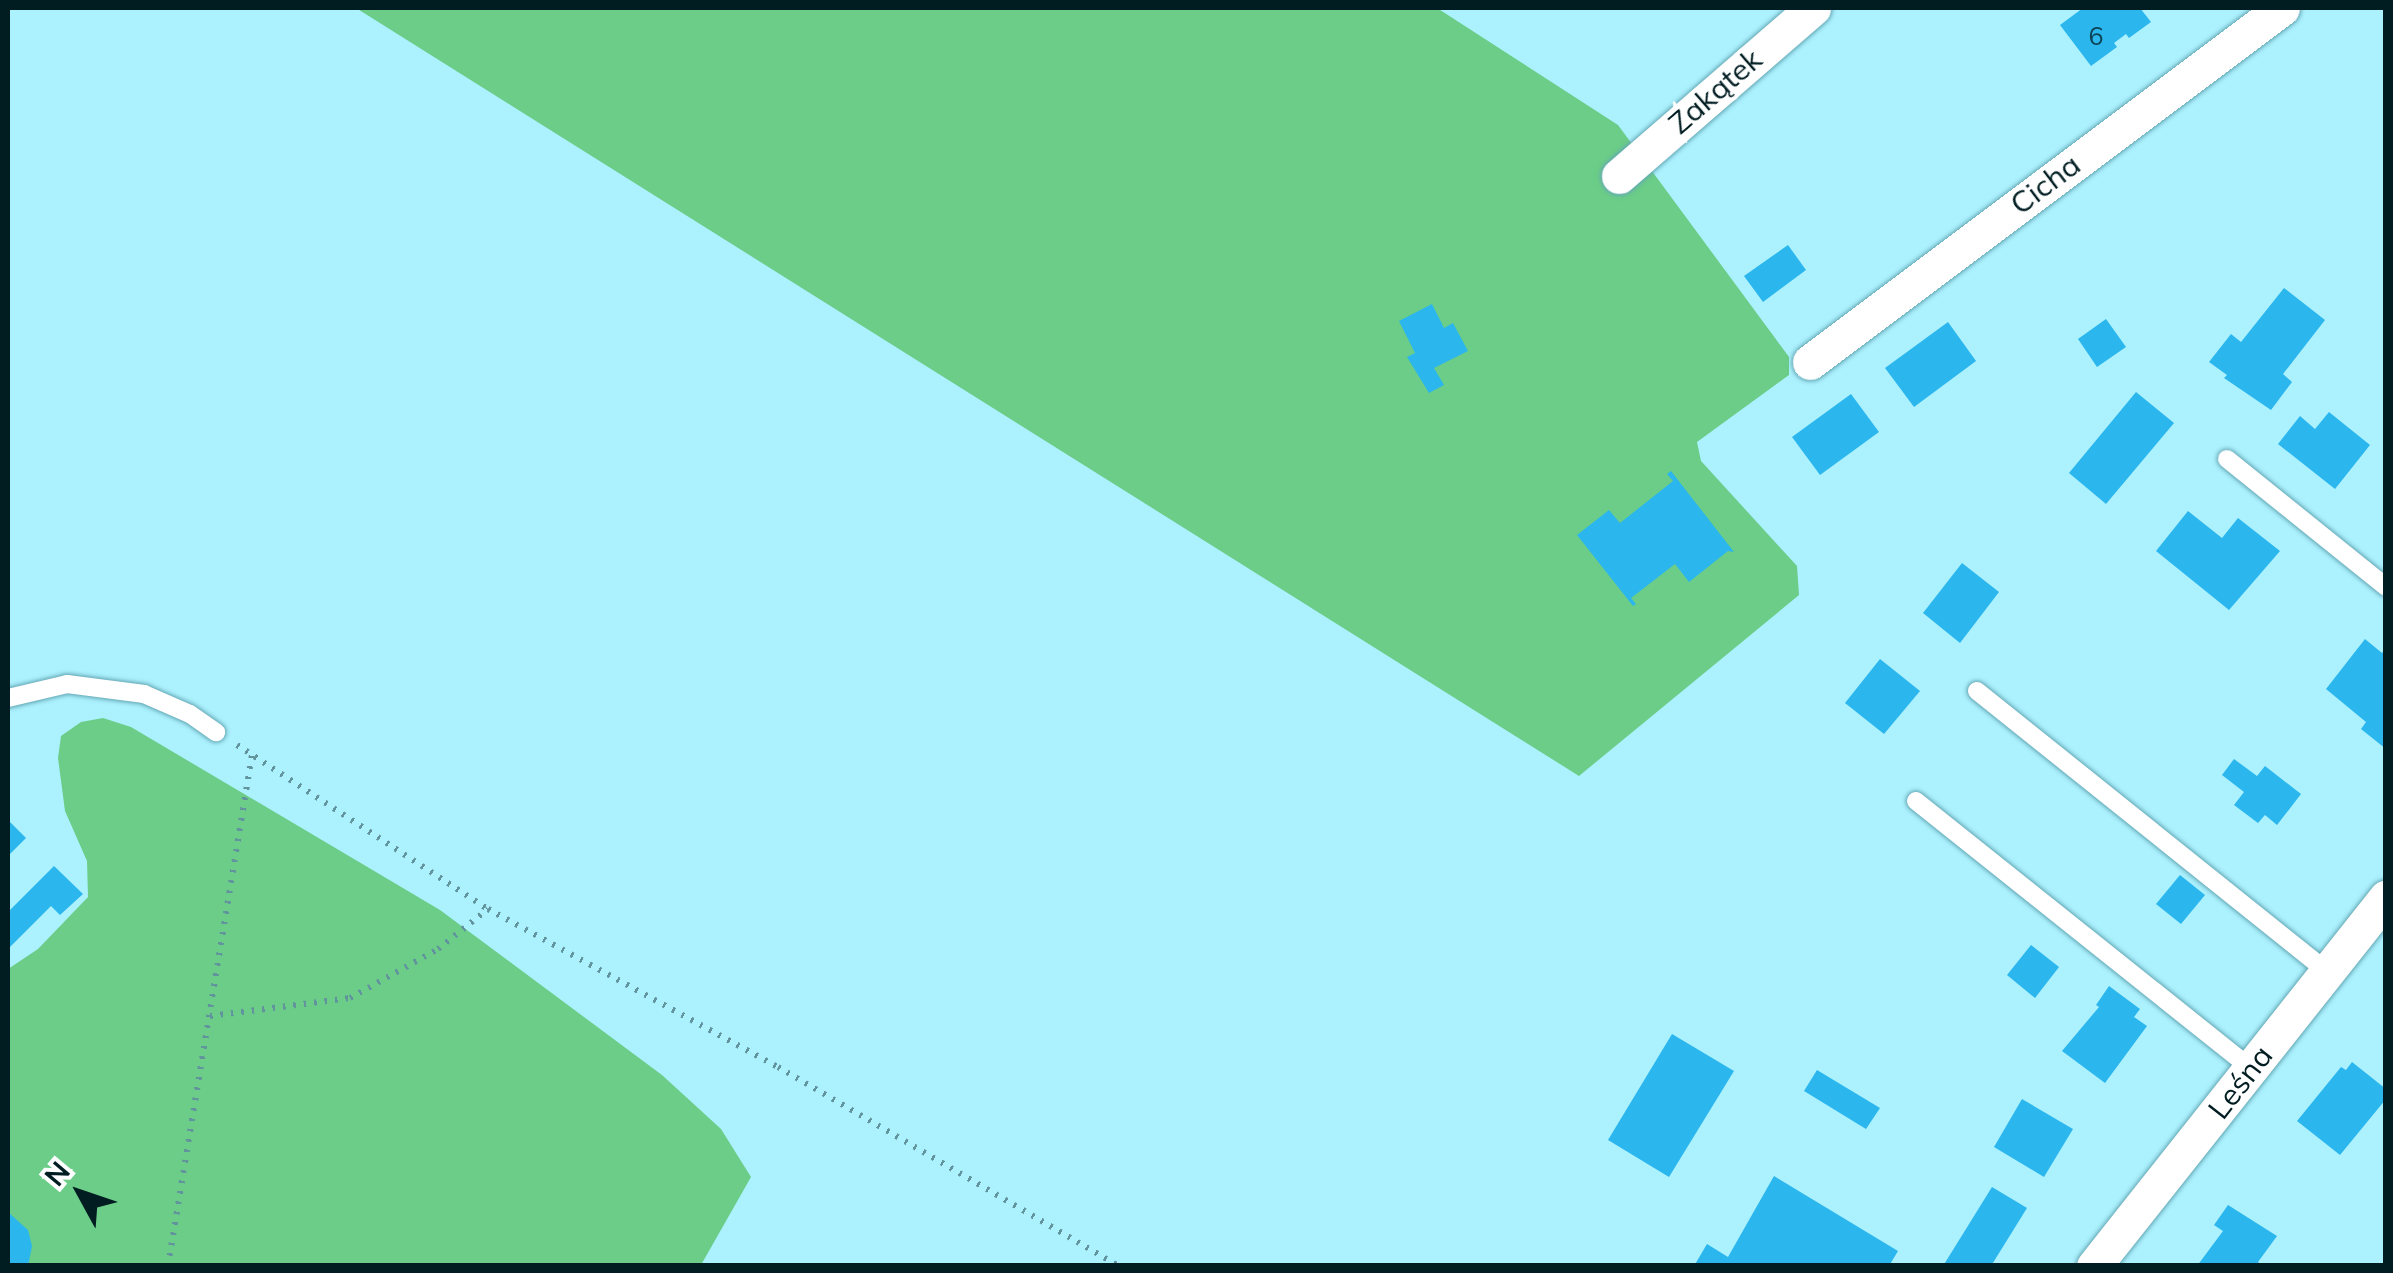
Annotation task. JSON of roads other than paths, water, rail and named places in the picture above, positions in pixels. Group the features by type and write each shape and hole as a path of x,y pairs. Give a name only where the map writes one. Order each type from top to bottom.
{"street":[{"name":"Zakątek","path":"1619,176 1812,8"},
{"name":"Cicha","path":"1810,362 2282,8"},
{"name":"Leśna","path":"2094,1266 2386,898"}],"lane":[{"path":"2227,459 2386,588"},
{"path":"8,698 67,684 144,694 190,714 216,732"},
{"path":"1978,691 2327,971"},
{"path":"1916,801 2250,1068"}]}
